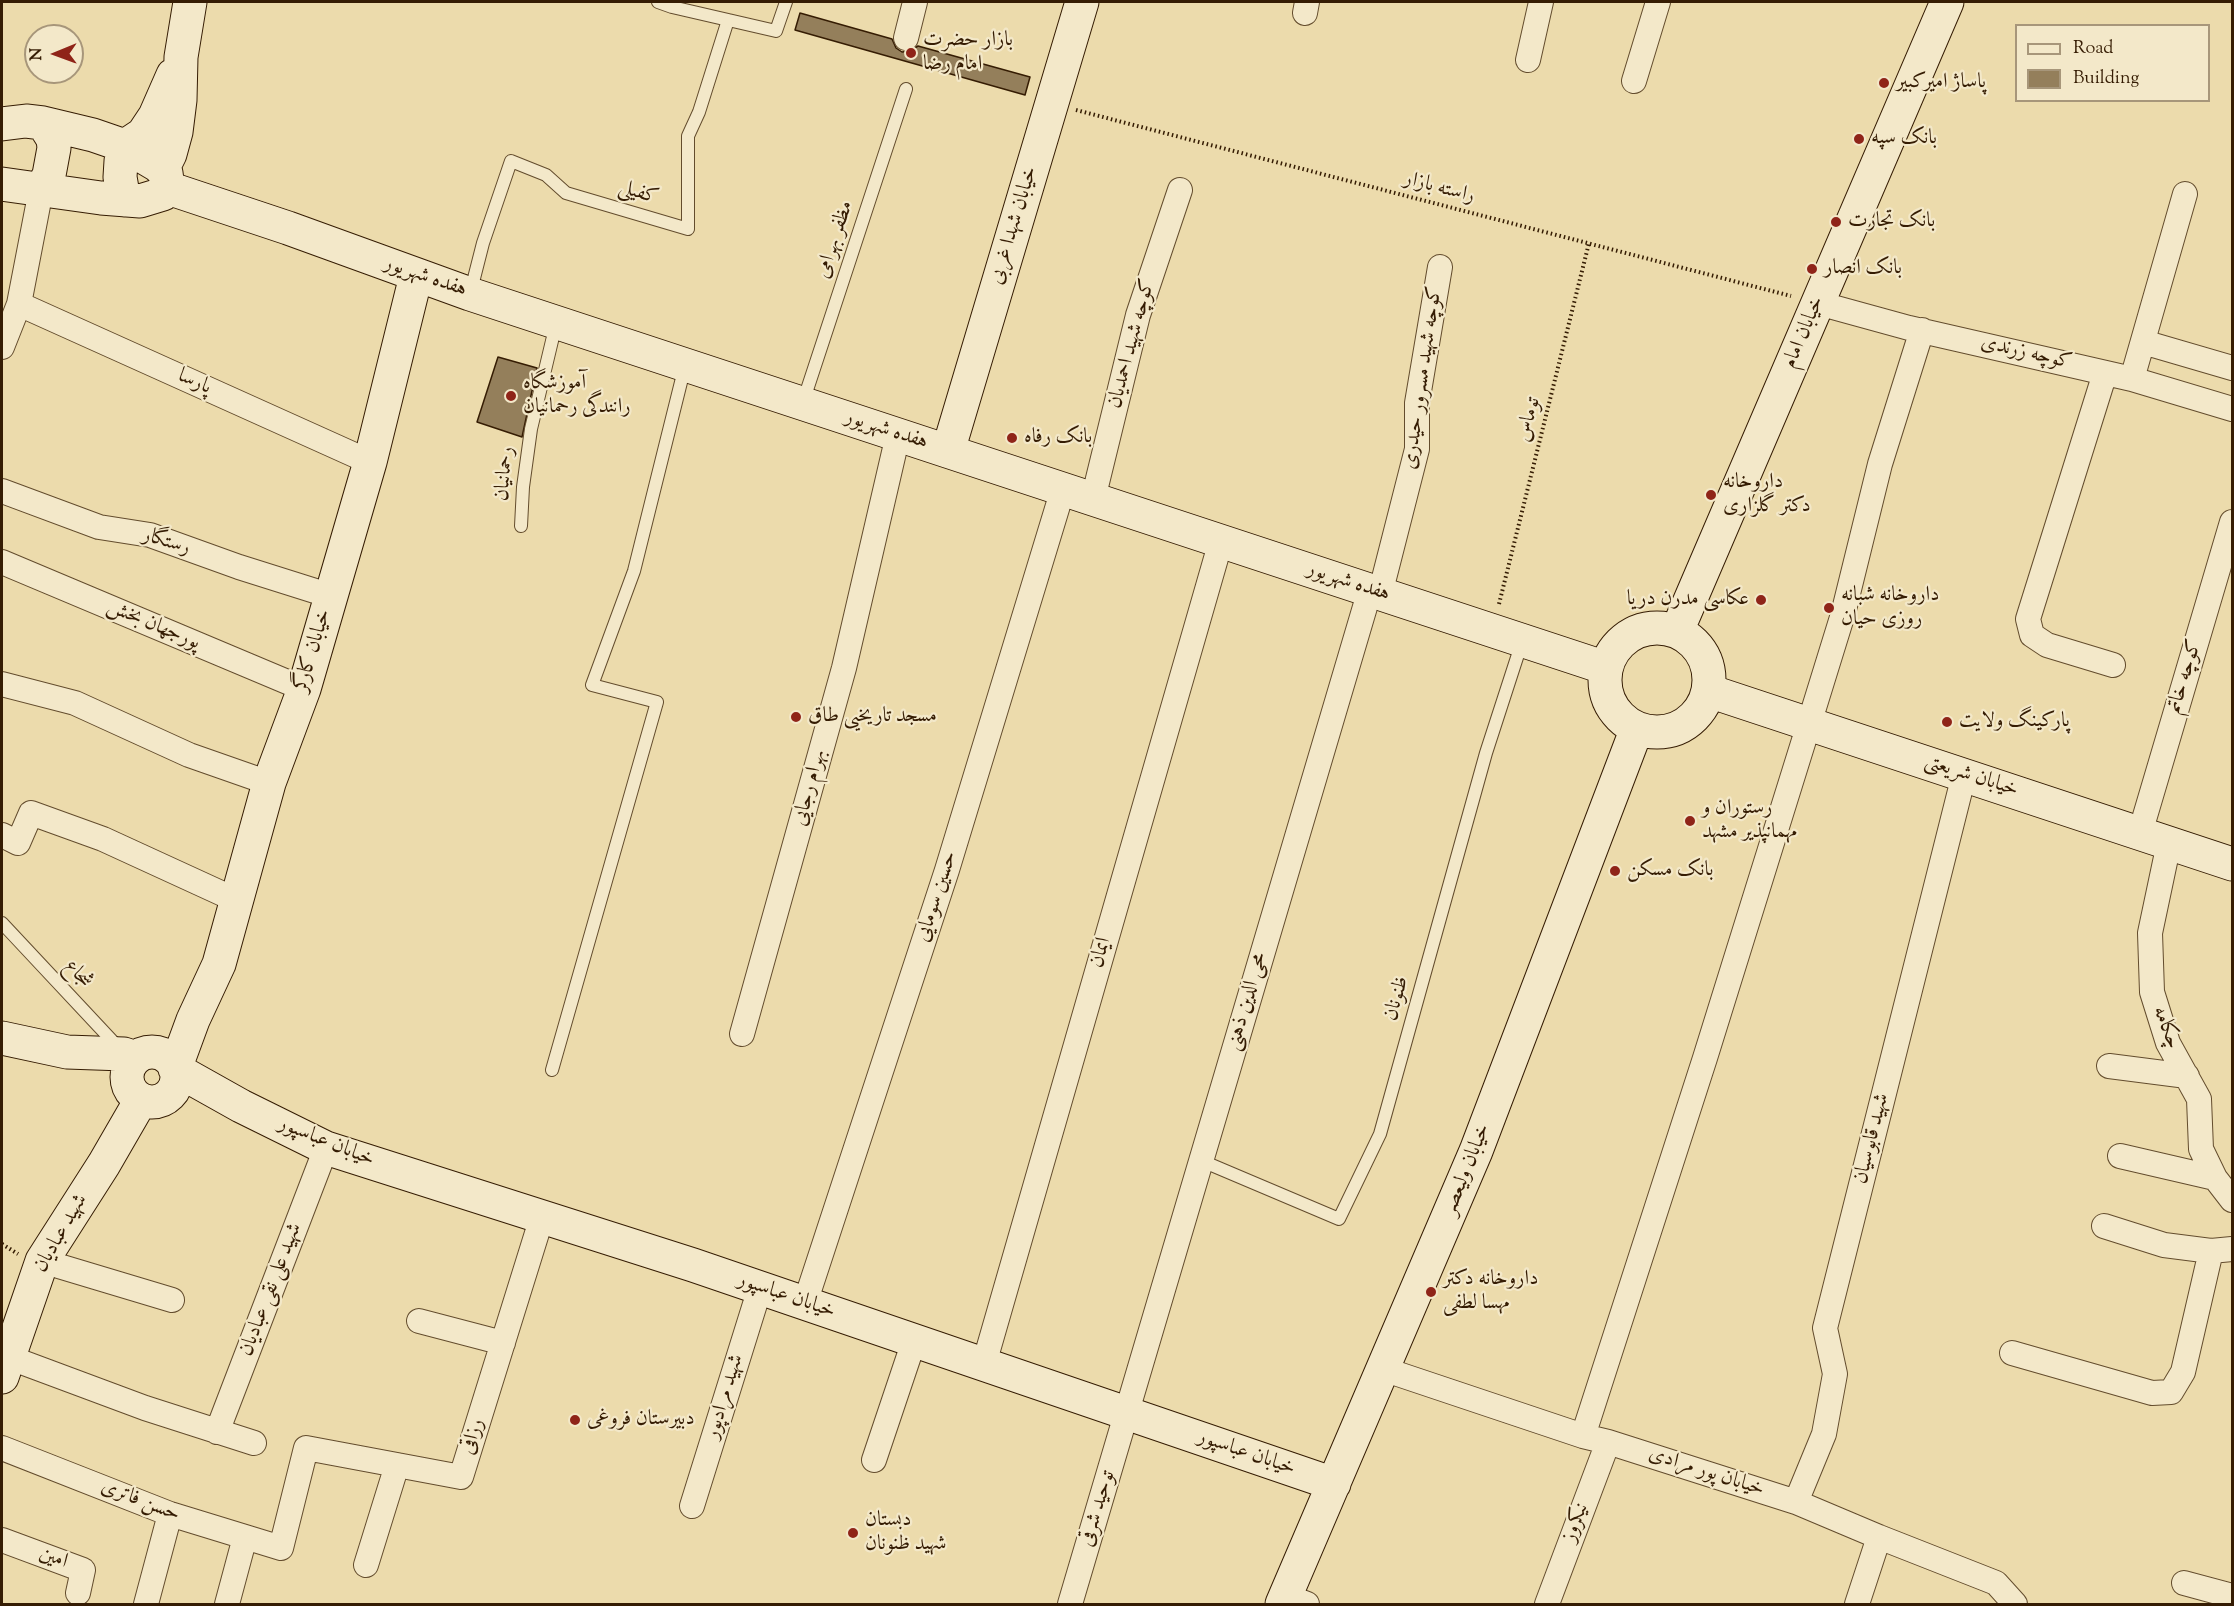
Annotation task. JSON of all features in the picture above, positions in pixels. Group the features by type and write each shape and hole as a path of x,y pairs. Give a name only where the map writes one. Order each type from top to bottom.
{"main road":[{"path":"2,184 140,201 163,194 176,132 180,100 181,57 190,2"},
{"name":"خیابان شهدا غربی","path":"948,451 1082,2"},
{"name":"خیابان امام","path":"1677,631 1947,2"},
{"path":"124,200 120,177 125,146 143,134 155,116 181,57"},
{"name":"هفده شهریور","path":"2,124 26,121 43,123 93,135 125,146 165,179 416,276 1606,668"},
{"path":"41,190 49,175 54,148 43,123"},
{"name":"خیابان کارگر","path":"175,1069 193,1020 219,964 269,783 304,689 370,462 416,276"},
{"path":"1659,627 1677,631 1695,643 1707,662 1710,676 1709,691 1702,708 1689,721 1674,730 1655,732 1637,728 1625,721 1615,710 1608,697 1605,683 1606,668 1613,651 1625,638 1641,629 1659,627"},
{"name":"خیابان شریعتی","path":"1709,691 2232,864"},
{"name":"خیابان ولیعصر","path":"1291,1602 1334,1484 1476,1151 1637,728"},
{"path":"139,1076 193,1020"},
{"name":"خیابان عباسپور","path":"2,1038 67,1052 241,1106"},
{"name":"خیابان عباسپور","path":"139,1076 159,1053 166,1056 175,1069 241,1106 326,1148 760,1288 1334,1484"},
{"name":"شهید عبادیان","path":"5,1367 42,1261 104,1164 139,1076"}],"street":[{"path":"906,38 915,2"},
{"path":"1528,60 1541,2"},
{"path":"1634,81 1658,2"},
{"path":"2,347 19,304 41,190"},
{"name":"کوچه شهید احمدیان","path":"1078,494 1180,190"},
{"path":"2132,379 2185,194"},
{"name":"کوچه شهید مسرور حیدری","path":"1375,592 1417,449 1416,403 1440,267"},
{"name":"کوچه زرندی","path":"1818,303 2132,379 2232,409"},
{"name":"پارسا","path":"19,304 370,462"},
{"path":"1583,1436 1705,1058 1843,614 1880,464 1922,330"},
{"path":"2143,342 2232,368"},
{"path":"2105,373 2028,620 2032,635 2047,645 2113,665"},
{"name":"بهرام رجایی","path":"742,1034 844,668 898,435"},
{"name":"رستگار","path":"2,491 99,527 150,536 331,596"},
{"name":"حسین سومایی","path":"805,1303 947,870 1078,494"},
{"name":"کوچه خاتم","path":"2154,838 2232,522"},
{"name":"ایمان","path":"984,1364 1221,541"},
{"name":"پورجهان بخش","path":"2,562 304,689"},
{"name":"محی الدین ذهنی","path":"1128,1414 1202,1161 1375,592"},
{"path":"2,684 75,703 189,755 269,783"},
{"name":"شهید قابوسیان","path":"1796,1502 1824,1434 1835,1374 1826,1328 1964,775"},
{"path":"2,835 18,843 31,813 103,839 237,900"},
{"name":"چکامه","path":"2154,838 2150,933 2152,992 2168,1042 2199,1099 2201,1149 2215,1178 2232,1200"},
{"path":"2109,1066 2187,1076"},
{"name":"شهید علی نقی عبادیان","path":"217,1432 326,1148"},
{"path":"2121,1156 2215,1178"},
{"name":"رزاقی","path":"281,1548 306,1448 461,1477 542,1217"},
{"path":"2012,1353 2152,1393 2171,1392 2183,1372 2222,1250 2164,1245 2104,1226"},
{"path":"42,1261 172,1299"},
{"name":"شهید مرادپور","path":"692,1506 760,1288"},
{"path":"419,1321 503,1343"},
{"path":"874,1460 914,1341"},
{"path":"5,1367 254,1443"},
{"name":"خیابان پور مرادی","path":"1383,1369 1583,1436 1796,1502 1996,1583 2015,1605"},
{"name":"توحید شرقی","path":"1070,1605 1128,1414"},
{"name":"نیکروز","path":"1547,1605 1608,1442"},
{"name":"حسن فاتری","path":"2,1448 170,1514 281,1548"},
{"path":"366,1564 397,1465"},
{"path":"146,1605 170,1514"},
{"path":"227,1605 245,1537"},
{"path":"1857,1605 1879,1537"},
{"name":"امین","path":"2,1540 83,1570 78,1593"},
{"path":"2184,1583 2232,1596"}],"lane":[{"path":"658,2 776,31 786,2"},
{"name":"کفیلی","path":"470,294 483,243 511,161 546,175 566,192 688,229 688,136 699,112 728,20"},
{"name":"مظفر بهرامی","path":"802,403 906,88"},
{"name":"رحمانیان","path":"521,526 523,487 531,429 556,322"},
{"path":"552,1070 657,702 592,686 634,572 685,365"},
{"name":"ظنونان","path":"1202,1161 1339,1219 1380,1134 1486,753 1522,640"},
{"name":"شجاع","path":"2,923 139,1076"}],"path":[{"name":"راسته بازار","path":"1052,104 1818,303"},
{"name":"توماس","path":"1499,604 1589,243"}],"building":[{"name":"بازار حضرت امام رضا","path":"800,13 892,39 896,48 902,52 910,51 918,46 1030,77 1025,95 795,30"},
{"name":"آموزشگاه رانندگی رحمانیان","path":"498,357 537,368 522,437 477,422"}],"place":[{"name":"بازار حضرت امام رضا","path":"911,53"},
{"name":"پاساژ امیرکبیر","path":"1884,83"},
{"name":"بانک سپه","path":"1859,139"},
{"name":"بانک تجارت","path":"1836,222"},
{"name":"بانک انصار","path":"1812,269"},
{"name":"آموزشگاه رانندگی رحمانیان","path":"511,396"},
{"name":"بانک رفاه","path":"1012,438"},
{"name":"داروخانه دکتر گلزاری","path":"1711,495"},
{"name":"عکاسی مدرن دریا","path":"1761,600"},
{"name":"داروخانه شبانه روزی حیان","path":"1829,608"},
{"name":"مسجد تاریخیی طاق","path":"796,717"},
{"name":"پارکینگ ولایت","path":"1947,722"},
{"name":"رستوران و مهمانپذیر مشهد","path":"1690,821"},
{"name":"بانک مسکن","path":"1615,871"},
{"name":"داروخانه دکتر مهسا لطفی","path":"1431,1292"},
{"name":"دبیرستان فروغی","path":"575,1420"},
{"name":"دبستان شهید ظنونان","path":"853,1533"}]}
